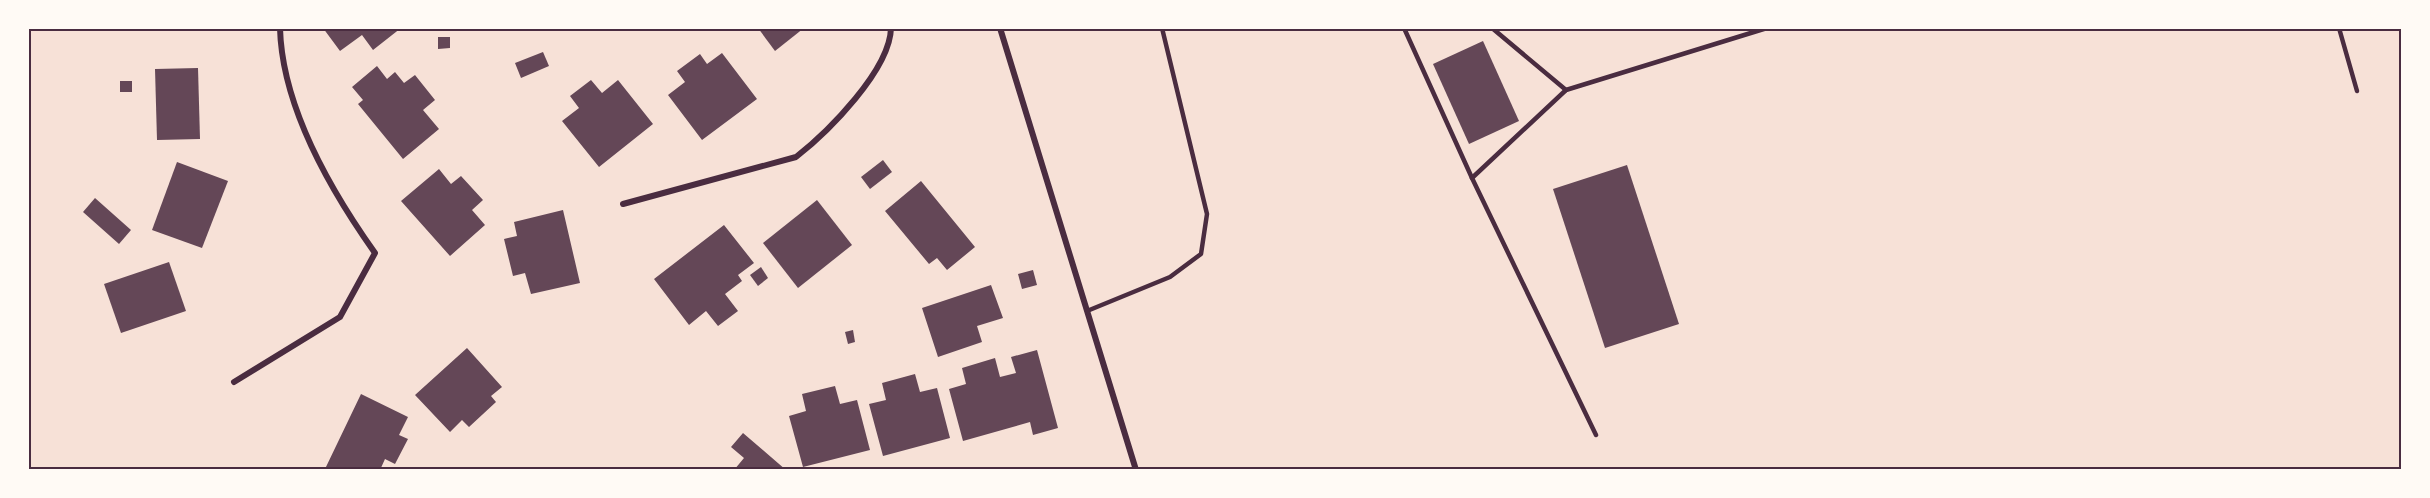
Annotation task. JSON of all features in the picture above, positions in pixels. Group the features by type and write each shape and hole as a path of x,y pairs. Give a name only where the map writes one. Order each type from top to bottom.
{"street":[{"path":"234,382 340,317 375,253 344,209 313,148 294,98 280,48 280,28"},
{"path":"623,204 796,157 817,140 880,68 886,53 891,28"},
{"path":"1000,28 1136,470"}],"lane":[{"path":"1087,311 1170,277 1201,254 1208,214 1162,28"},
{"path":"1404,28 1472,178 1596,435"},
{"path":"1492,28 1566,90"},
{"path":"1472,178 1566,90 1767,28"},
{"path":"2339,28 2357,91"}],"building":[{"path":"323,28 401,28 373,50 362,35 340,51"},
{"path":"758,28 804,28 775,51"},
{"path":"438,37 450,37 450,48 438,49"},
{"path":"1483,41 1519,121 1469,144 1433,64"},
{"path":"543,52 549,66 521,78 515,63"},
{"path":"722,53 757,99 702,140 668,95 685,82 677,71 700,54 707,64"},
{"path":"377,66 387,79 395,72 404,83 415,75 435,100 423,110 439,129 403,159 358,104 363,100 352,87"},
{"path":"198,68 200,139 157,140 155,69"},
{"path":"591,80 602,93 618,80 653,124 599,167 562,121 579,108 570,96"},
{"path":"120,81 132,81 132,92 120,92"},
{"path":"883,160 892,172 870,189 861,177"},
{"path":"177,162 228,181 202,248 152,230"},
{"path":"1627,165 1679,324 1605,348 1553,189"},
{"path":"439,169 451,184 461,176 483,200 472,210 485,225 450,256 401,201"},
{"path":"921,181 975,247 947,270 937,258 929,264 885,211"},
{"path":"95,198 131,230 119,244 83,212"},
{"path":"817,200 852,245 798,288 763,243"},
{"path":"563,210 580,283 531,294 525,273 513,276 504,239 517,236 514,222"},
{"path":"724,225 754,263 738,275 742,281 725,294 738,311 718,326 706,311 689,325 654,279"},
{"path":"169,262 186,311 121,333 104,284"},
{"path":"761,267 768,278 758,286 750,275"},
{"path":"1033,270 1037,285 1022,289 1018,274"},
{"path":"991,285 1003,318 977,326 982,342 938,357 922,308"},
{"path":"853,330 855,342 848,344 845,332"},
{"path":"467,348 502,387 491,396 496,402 469,427 462,420 450,432 415,395"},
{"path":"1037,350 1058,428 1033,435 1030,422 963,441 949,389 966,384 962,368 995,358 1000,377 1016,373 1011,357"},
{"path":"915,374 920,392 937,388 950,438 883,456 869,404 886,400 882,383"},
{"path":"835,386 840,404 857,400 870,450 803,467 789,416 806,411 802,394"},
{"path":"361,394 408,417 399,435 408,439 395,464 385,459 380,470 327,470 325,469"},
{"path":"743,433 786,470 734,470 744,458 731,447"}]}
